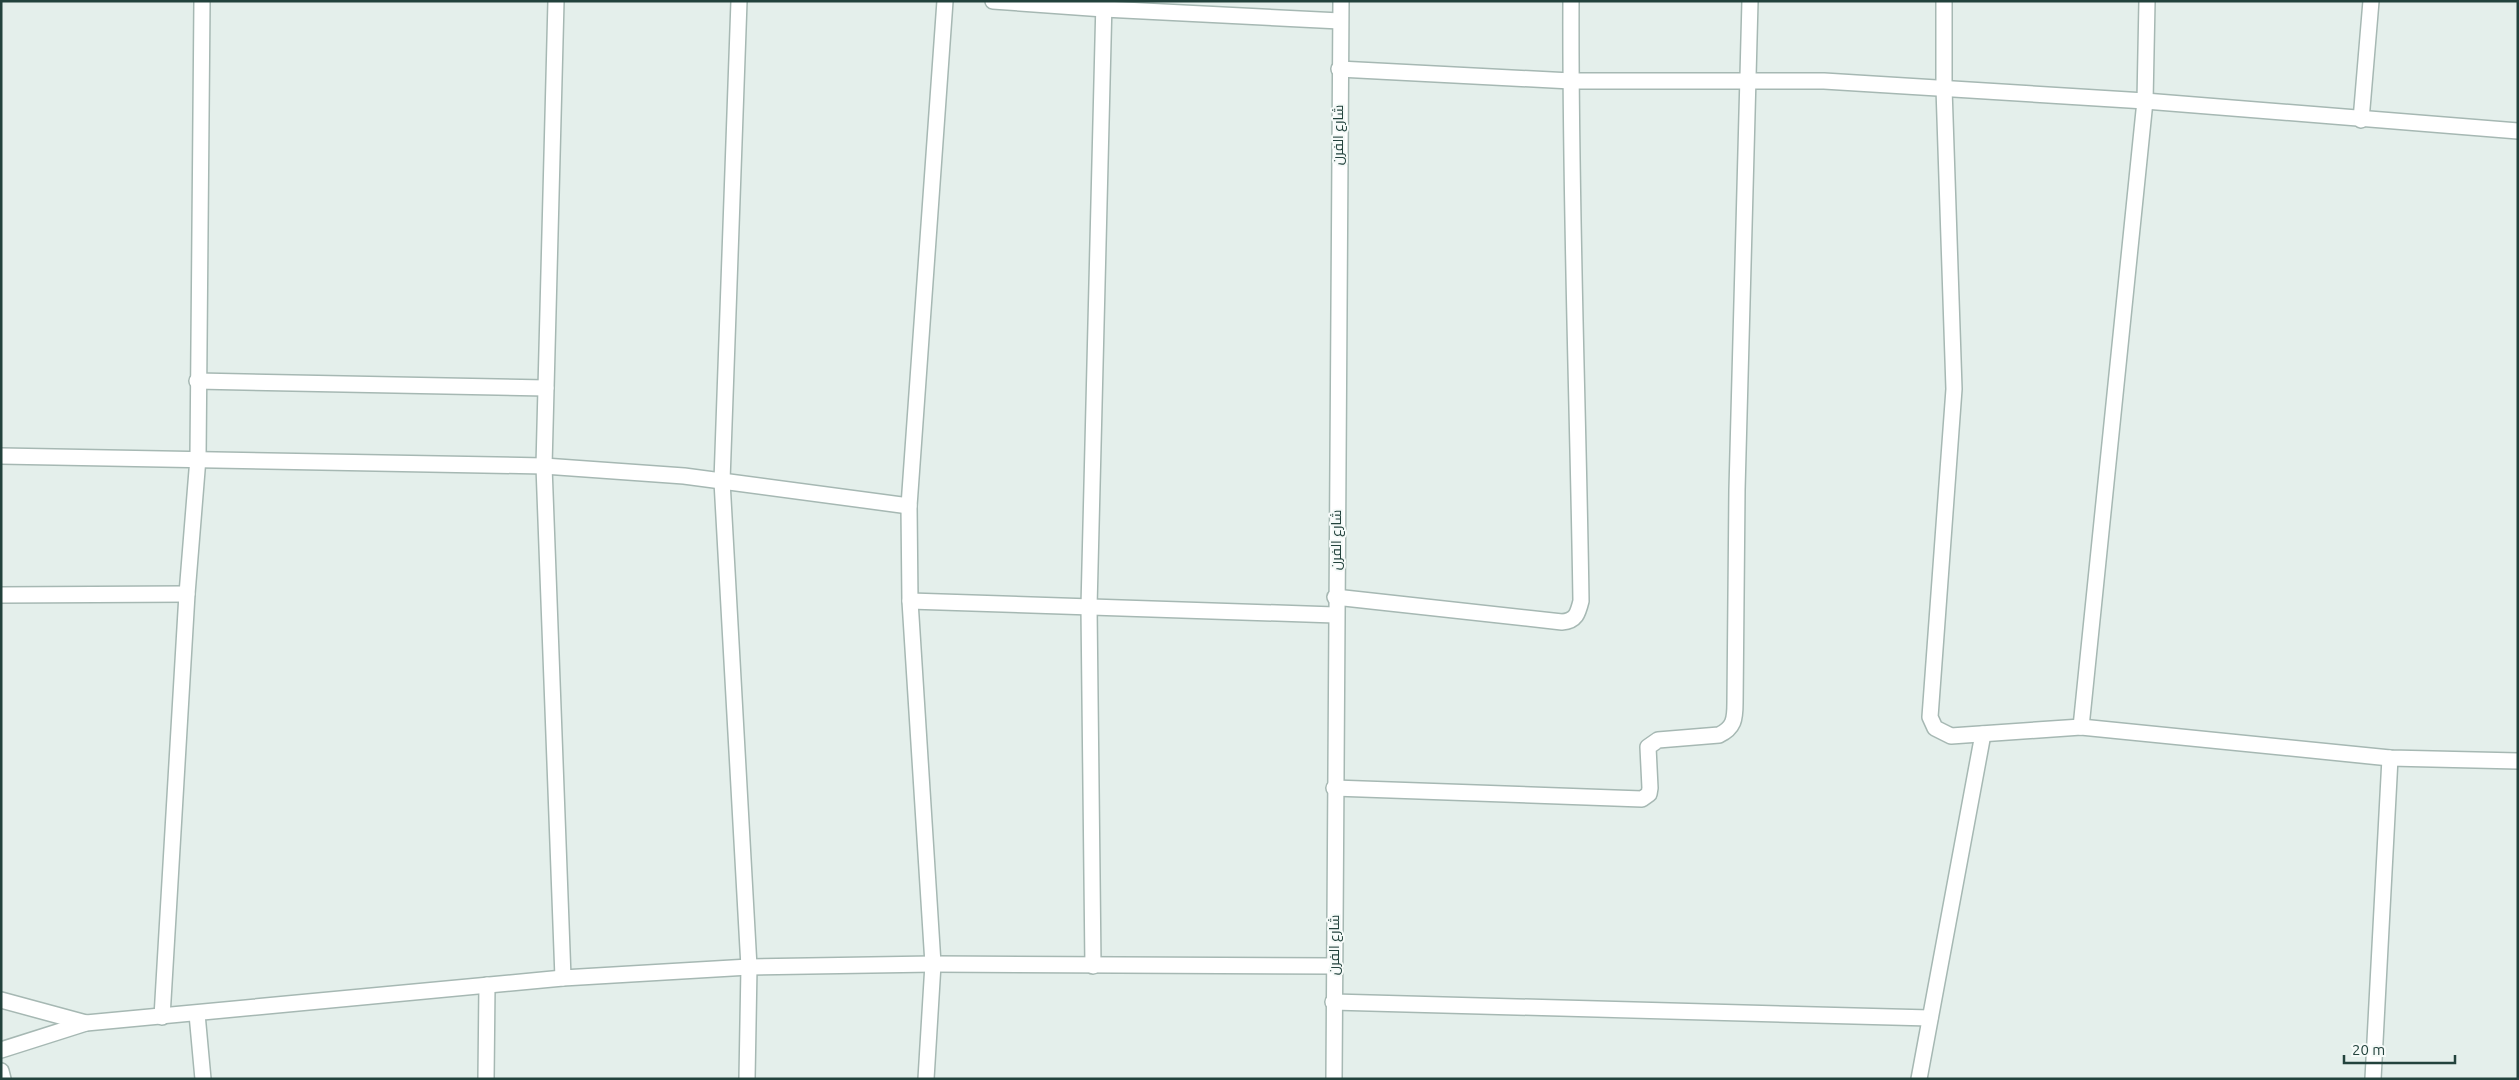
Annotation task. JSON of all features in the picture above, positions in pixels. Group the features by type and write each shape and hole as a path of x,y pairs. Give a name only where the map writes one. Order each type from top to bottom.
{"street":[{"path":"162,1017 187,594 198,458 197,381 202,1"},
{"path":"556,1 544,466 563,978"},
{"path":"739,1 722,481 749,967 747,1079"},
{"path":"926,1079 933,964 910,601 909,506 945,1"},
{"path":"993,1 1104,5 1340,21"},
{"name":"شارع الفرن","path":"1334,1079 1335,597 1340,1"},
{"path":"1335,597 1562,622 1568,621 1578,614 1581,601 1571,1"},
{"path":"1334,788 1642,799 1649,794 1650,788 1648,747 1650,744 1658,740 1719,735 1728,731 1732,725 1735,703 1737,490 1750,81 1750,1"},
{"path":"1944,1 1944,88 1954,389 1930,717 1935,728 1943,734 1951,736 2081,727 2390,758 2518,761"},
{"path":"2081,727 2145,101 2147,1"},
{"path":"2361,120 2371,1"},
{"path":"1093,966 1089,607 1104,5"},
{"path":"1339,69 1571,81 1824,81 2145,101 2518,132"},
{"path":"197,381 546,388"},
{"path":"1,456 198,458 544,466 684,476 909,506"},
{"path":"1,595 187,594"},
{"path":"910,601 1335,615"},
{"path":"1919,1079 1983,734"},
{"path":"2373,1079 2390,758"},
{"path":"1,1050 86,1023 563,978 749,967 933,964 1334,966"},
{"path":"486,1079 487,985"},
{"path":"1,1000 86,1023"},
{"path":"1334,1002 1930,1018"},
{"path":"197,1014 203,1079"},
{"path":"1,1071 3,1079"}]}
